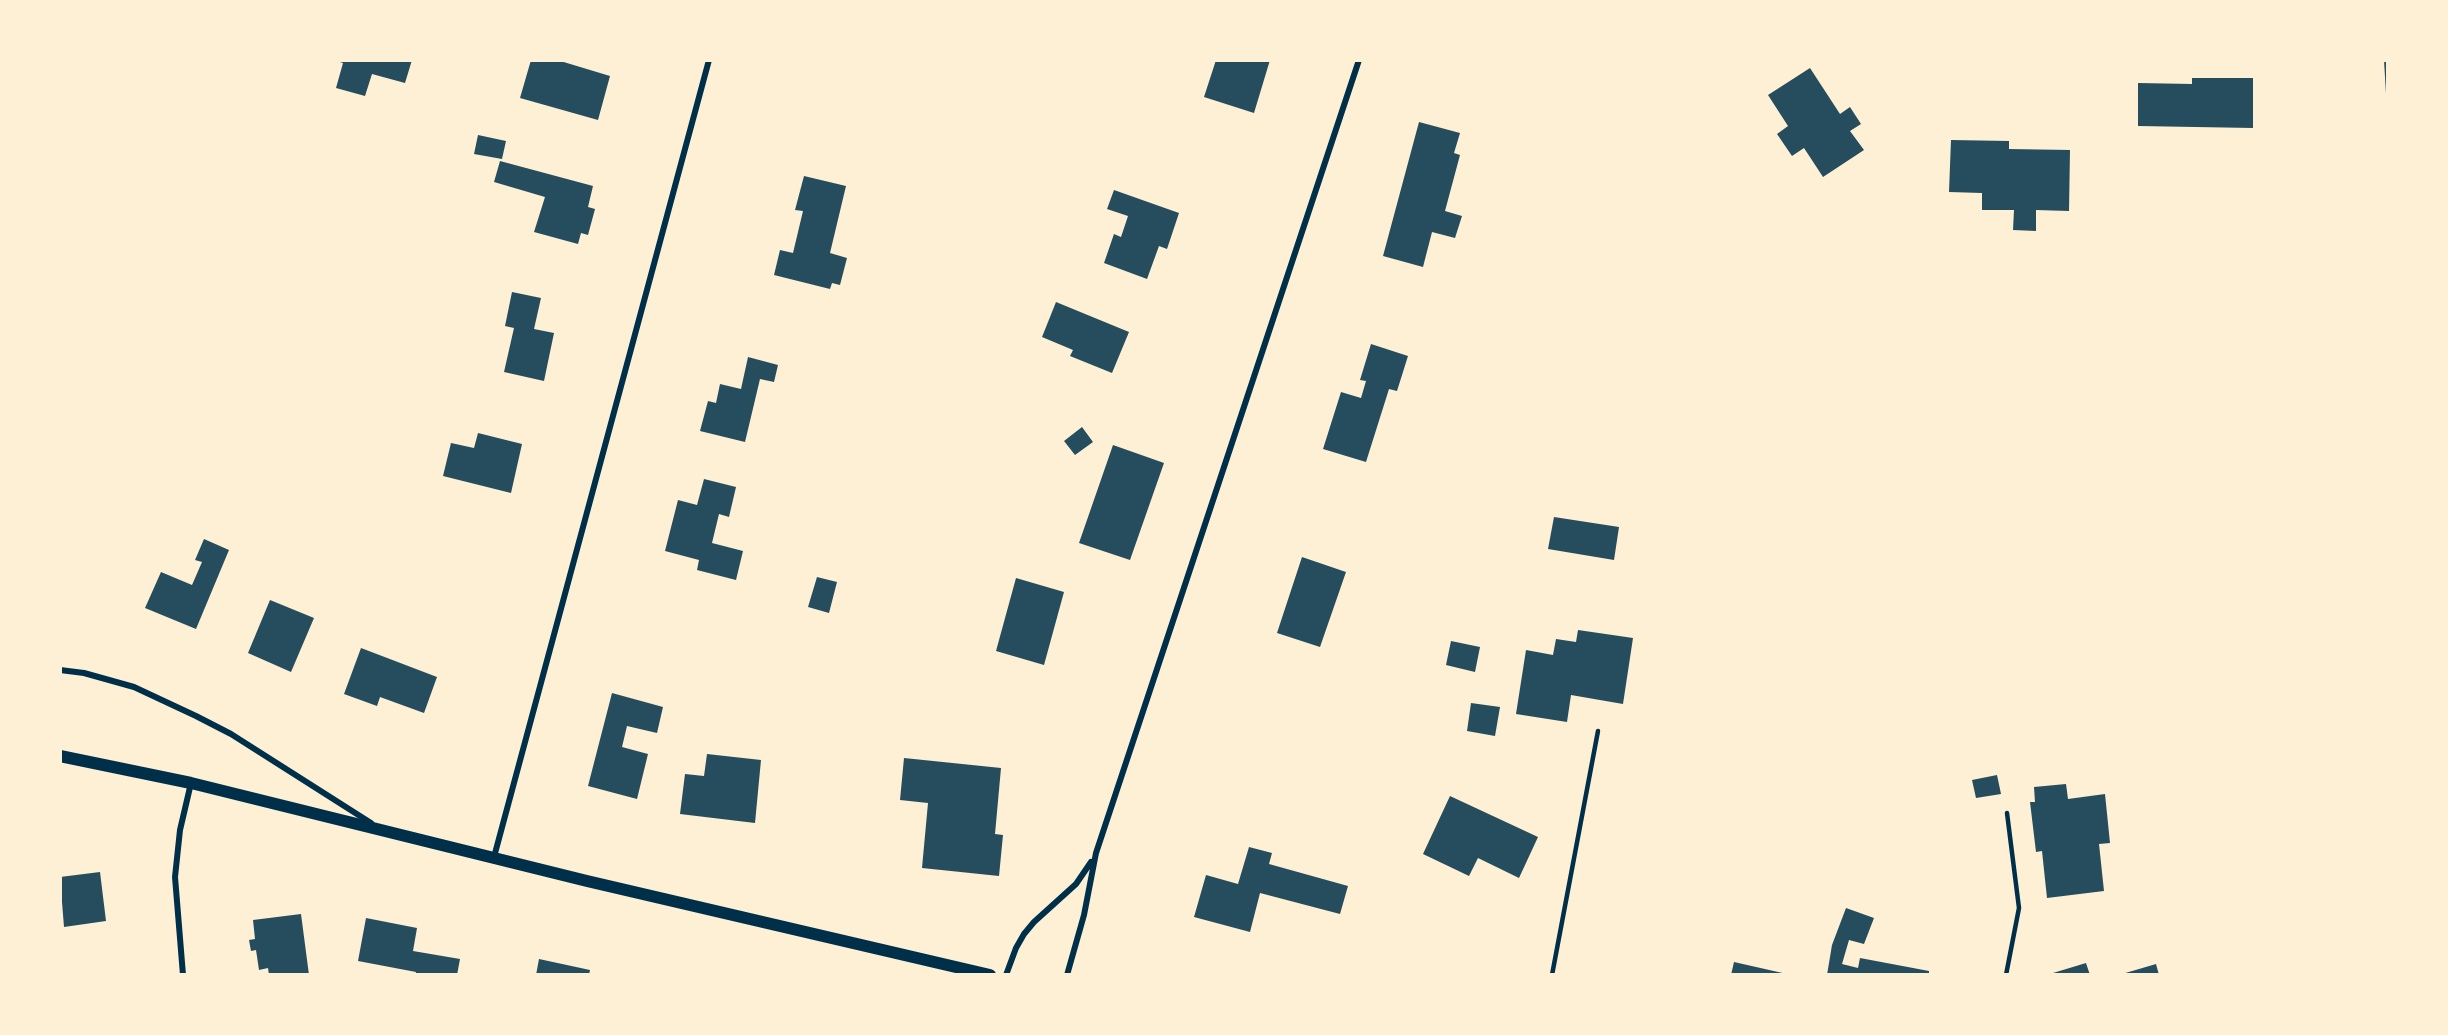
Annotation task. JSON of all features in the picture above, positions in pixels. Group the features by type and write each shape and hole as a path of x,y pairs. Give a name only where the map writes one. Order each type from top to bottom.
{"main road":[{"path":"60,756 190,783 655,897 990,975"}],"street":[{"path":"494,857 709,60"},
{"path":"1067,975 1084,915 1096,853 1359,60"},
{"path":"60,670 84,673 134,687 196,716 231,734 379,828"},
{"path":"183,975 175,877 180,830 190,783"},
{"path":"1006,975 1024,934 1076,884 1096,853"}],"lane":[{"path":"1552,975 1598,731"},
{"path":"2006,975 2019,908 2007,813"}],"building":[{"path":"333,60 412,60 405,83 372,74 365,96 336,88 343,63"},
{"path":"531,60 557,60 610,76 598,120 520,98"},
{"path":"1216,60 1270,60 1254,113 1204,97"},
{"path":"2384,60 2388,60 2388,94 2386,94"},
{"path":"1810,68 1840,114 1850,107 1861,124 1850,131 1864,150 1823,177 1804,148 1792,156 1777,134 1788,126 1768,95"},
{"path":"2192,78 2253,78 2253,128 2138,126 2138,83 2192,84"},
{"path":"1419,122 1460,133 1454,153 1460,155 1445,211 1462,216 1455,238 1432,232 1423,267 1383,256"},
{"path":"478,135 506,141 502,159 474,154"},
{"path":"1951,140 2009,141 2009,149 2070,150 2069,211 2036,210 2036,231 2013,230 2014,210 1982,210 1982,193 1949,192"},
{"path":"500,161 593,186 588,207 595,209 588,235 581,233 578,244 534,232 545,197 494,182"},
{"path":"804,176 846,186 830,253 847,258 840,285 832,283 830,289 774,275 780,250 793,253 803,211 795,210"},
{"path":"1114,190 1179,213 1167,249 1159,246 1147,279 1104,263 1114,234 1121,237 1128,216 1107,209"},
{"path":"512,292 541,298 534,329 554,333 544,381 504,372 514,328 505,326"},
{"path":"1056,302 1129,332 1112,373 1070,356 1073,350 1042,337"},
{"path":"1371,344 1408,356 1397,391 1389,389 1366,462 1323,449 1341,392 1361,398 1366,381 1360,380"},
{"path":"748,357 778,365 774,382 760,379 745,442 700,431 708,401 716,403 720,384 741,389"},
{"path":"1082,427 1093,442 1075,455 1064,441"},
{"path":"478,433 522,444 511,493 443,476 451,443 474,448"},
{"path":"1113,445 1164,463 1130,560 1079,543"},
{"path":"704,479 736,487 729,517 719,514 712,543 743,551 736,580 697,570 699,560 665,551 678,500 697,505"},
{"path":"1554,517 1619,527 1614,560 1548,549"},
{"path":"204,539 229,550 196,629 145,608 161,572 192,585 202,562 195,560"},
{"path":"1302,557 1346,572 1320,647 1277,633"},
{"path":"817,577 837,582 829,613 808,607"},
{"path":"1016,578 1064,592 1044,665 996,651"},
{"path":"270,600 314,618 291,672 248,653"},
{"path":"1578,630 1633,638 1623,704 1571,695 1567,722 1516,714 1526,650 1553,655 1556,639 1576,642"},
{"path":"1451,641 1480,647 1475,672 1446,665"},
{"path":"361,648 437,677 424,713 380,697 377,706 344,694"},
{"path":"612,693 663,707 657,733 627,726 622,747 648,754 637,799 588,786"},
{"path":"1471,703 1500,707 1495,736 1467,731"},
{"path":"707,754 761,760 755,823 680,814 685,774 704,776"},
{"path":"904,758 1001,768 995,834 1003,835 999,876 922,868 928,803 900,800"},
{"path":"1997,775 2001,794 1976,798 1972,780"},
{"path":"2066,784 2068,799 2105,794 2110,843 2099,844 2104,891 2047,898 2042,851 2036,852 2030,802 2035,802 2034,787"},
{"path":"1450,796 1538,837 1519,878 1478,858 1469,876 1423,854"},
{"path":"1249,847 1272,853 1269,864 1348,886 1340,914 1260,893 1250,932 1194,917 1206,875 1238,884"},
{"path":"100,872 106,921 64,927 60,877"},
{"path":"1846,908 1874,918 1864,944 1849,940 1842,964 1858,968 1860,958 1929,971 1929,975 1827,975 1832,945"},
{"path":"301,914 309,975 269,975 268,968 259,970 256,950 251,951 249,940 255,939 253,920"},
{"path":"366,918 417,928 413,951 460,959 457,975 415,975 416,972 358,961"},
{"path":"539,959 590,970 589,975 536,975"},
{"path":"1734,962 1787,974 1787,975 1731,975"},
{"path":"2086,963 2090,975 2054,975 2053,973"},
{"path":"2156,964 2159,975 2122,975 2122,974"}]}
